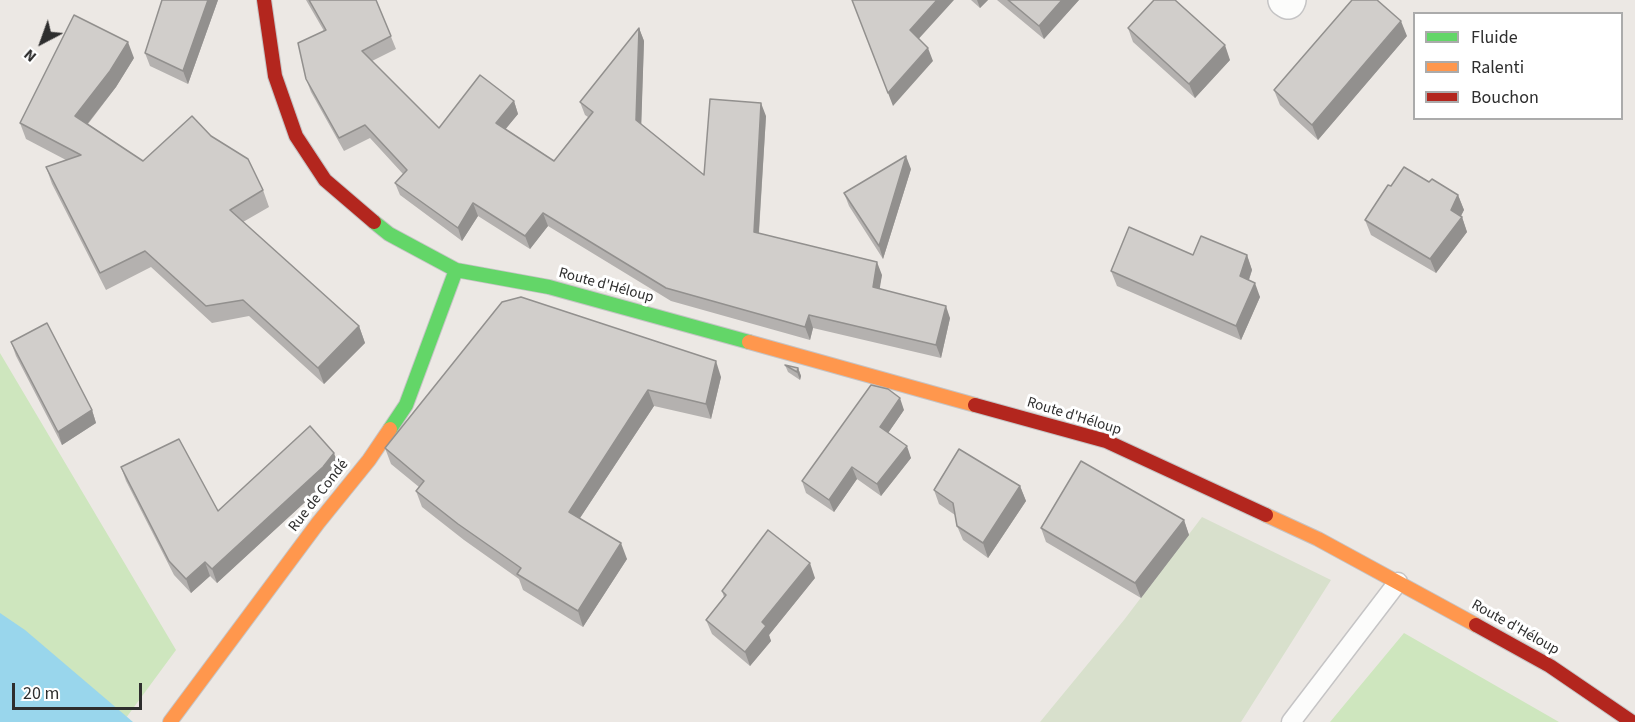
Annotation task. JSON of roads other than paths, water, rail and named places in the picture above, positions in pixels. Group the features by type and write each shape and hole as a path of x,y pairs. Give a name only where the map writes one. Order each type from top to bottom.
{"street":[{"name":"Route d'Héloup","path":"264,0 275,75 296,136 325,180 389,234 456,270 549,287 1106,441 1318,539 1550,666 1632,722"},
{"name":"Rue de Condé","path":"170,722 312,532 369,460 406,405 456,270"}],"lane":[{"path":"1291,722 1398,582"}],"water":[{"path":"0,613 25,630 133,722 0,722"}]}
